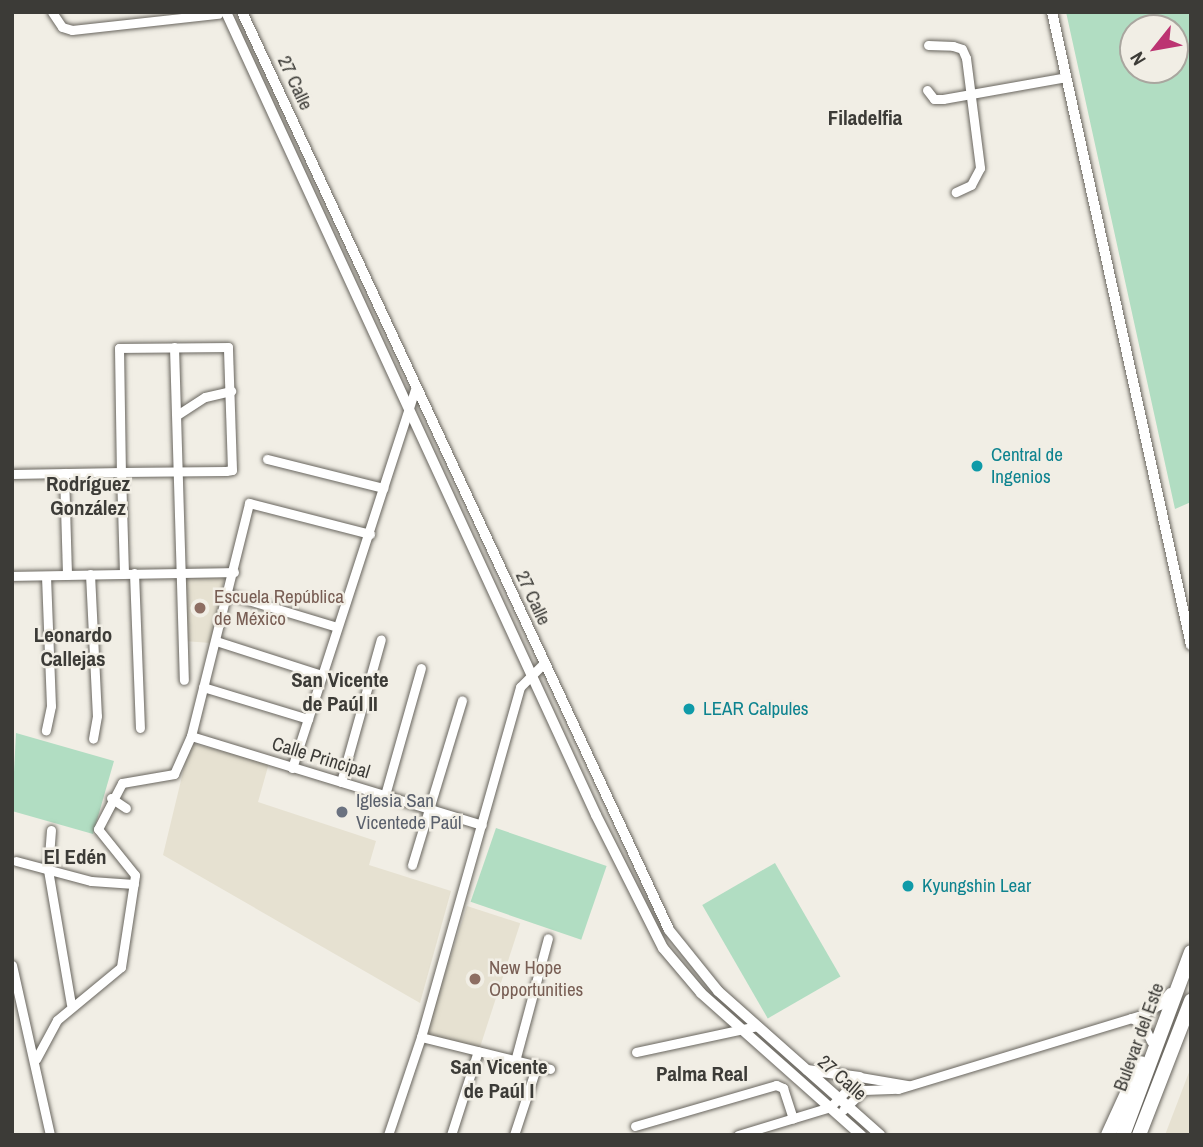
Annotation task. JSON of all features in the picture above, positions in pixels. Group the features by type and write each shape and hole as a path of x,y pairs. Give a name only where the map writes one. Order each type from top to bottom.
{"highway":[{"name":"Bulevar del Este","path":"1139,1135 1141,1108 1191,952"},
{"path":"1108,1135 1170,992 1183,973"},
{"name":"Bulevar del Este","path":"1123,1135 1141,1108 1191,1001"},
{"path":"1146,1135 1191,1001"}],"street":[{"path":"51,12 62,27 72,30 222,13"},
{"name":"27 Calle","path":"242,12 666,925 687,956 757,1026 880,1135"},
{"path":"1052,12 1191,646"},
{"name":"27 Calle","path":"222,13 283,134 654,931 672,960 742,1029 861,1135"},
{"path":"928,45 962,49 980,168 971,185 956,192"},
{"path":"927,90 934,99 1066,76"},
{"path":"283,134 298,132"},
{"path":"174,346 184,680"},
{"path":"12,474 64,472 121,472 232,470 228,347 119,348 121,472 124,573"},
{"path":"292,768 416,387"},
{"path":"177,415 205,397 231,391"},
{"path":"267,459 383,488"},
{"path":"64,472 67,575"},
{"path":"36,1059 57,1020 71,1004 121,967 134,872 98,832 111,798 122,783 174,774 191,736 234,572 249,503 370,534"},
{"path":"12,576 234,572"},
{"path":"134,573 140,728"},
{"path":"90,574 97,716 93,739"},
{"path":"46,576 51,706 46,730"},
{"path":"228,594 337,627"},
{"path":"341,782 381,639"},
{"path":"216,641 322,676"},
{"path":"388,1135 421,1037 520,687 532,672 544,663"},
{"path":"385,795 421,668"},
{"path":"203,687 308,719"},
{"path":"412,864 462,700"},
{"name":"Calle Principal","path":"191,736 482,825"},
{"path":"111,798 126,808"},
{"path":"51,830 48,870 71,1004"},
{"path":"16,861 91,881 134,884"},
{"path":"654,931 666,925"},
{"path":"515,1060 548,938"},
{"path":"672,960 687,956"},
{"path":"12,965 36,1059 50,1135"},
{"path":"843,1101 864,1090 910,1086 1131,1018 1156,1007 1170,992"},
{"path":"1131,1018 1143,1024 1151,1041"},
{"path":"636,1052 757,1026"},
{"path":"421,1037 550,1069"},
{"path":"451,1135 478,1051"},
{"path":"806,1070 910,1086"},
{"path":"514,1135 534,1074"},
{"path":"738,1135 793,1118 834,1111 860,1077"},
{"path":"635,1126 776,1084 783,1088 793,1118"}],"shaded area":[{"name":"Escuela República de México","path":"182,575 225,575 211,643 184,641"},
{"path":"190,743 269,763 258,802 376,841 369,865 451,891 420,1003 163,855"},
{"name":"New Hope Opportunities","path":"467,906 520,923 479,1052 425,1034"},
{"path":"1191,1067 1191,1135 1165,1135"}],"green space":[{"path":"1066,12 1191,12 1191,502 1175,509"},
{"path":"16,733 114,761 93,834 12,811"},
{"path":"496,828 607,866 581,940 471,902"},
{"path":"775,863 841,976 768,1018 702,905"}],"place":[{"name":"Central de Ingenios","path":"977,466"},
{"name":"Escuela República de México","path":"200,608"},
{"name":"LEAR Calpules","path":"689,709"},
{"name":"Iglesia San Vicentede Paúl","path":"342,812"},
{"name":"Kyungshin Lear","path":"908,886"},
{"name":"New Hope Opportunities","path":"475,979"}],"district":[{"name":"Filadelfia","path":"865,118"},
{"name":"Rodríguez González","path":"88,496"},
{"name":"Leonardo Callejas","path":"73,647"},
{"name":"San Vicente de Paúl II","path":"340,692"},
{"name":"El Edén","path":"75,857"},
{"name":"Palma Real","path":"702,1074"},
{"name":"San Vicente de Paúl I","path":"499,1079"}]}
